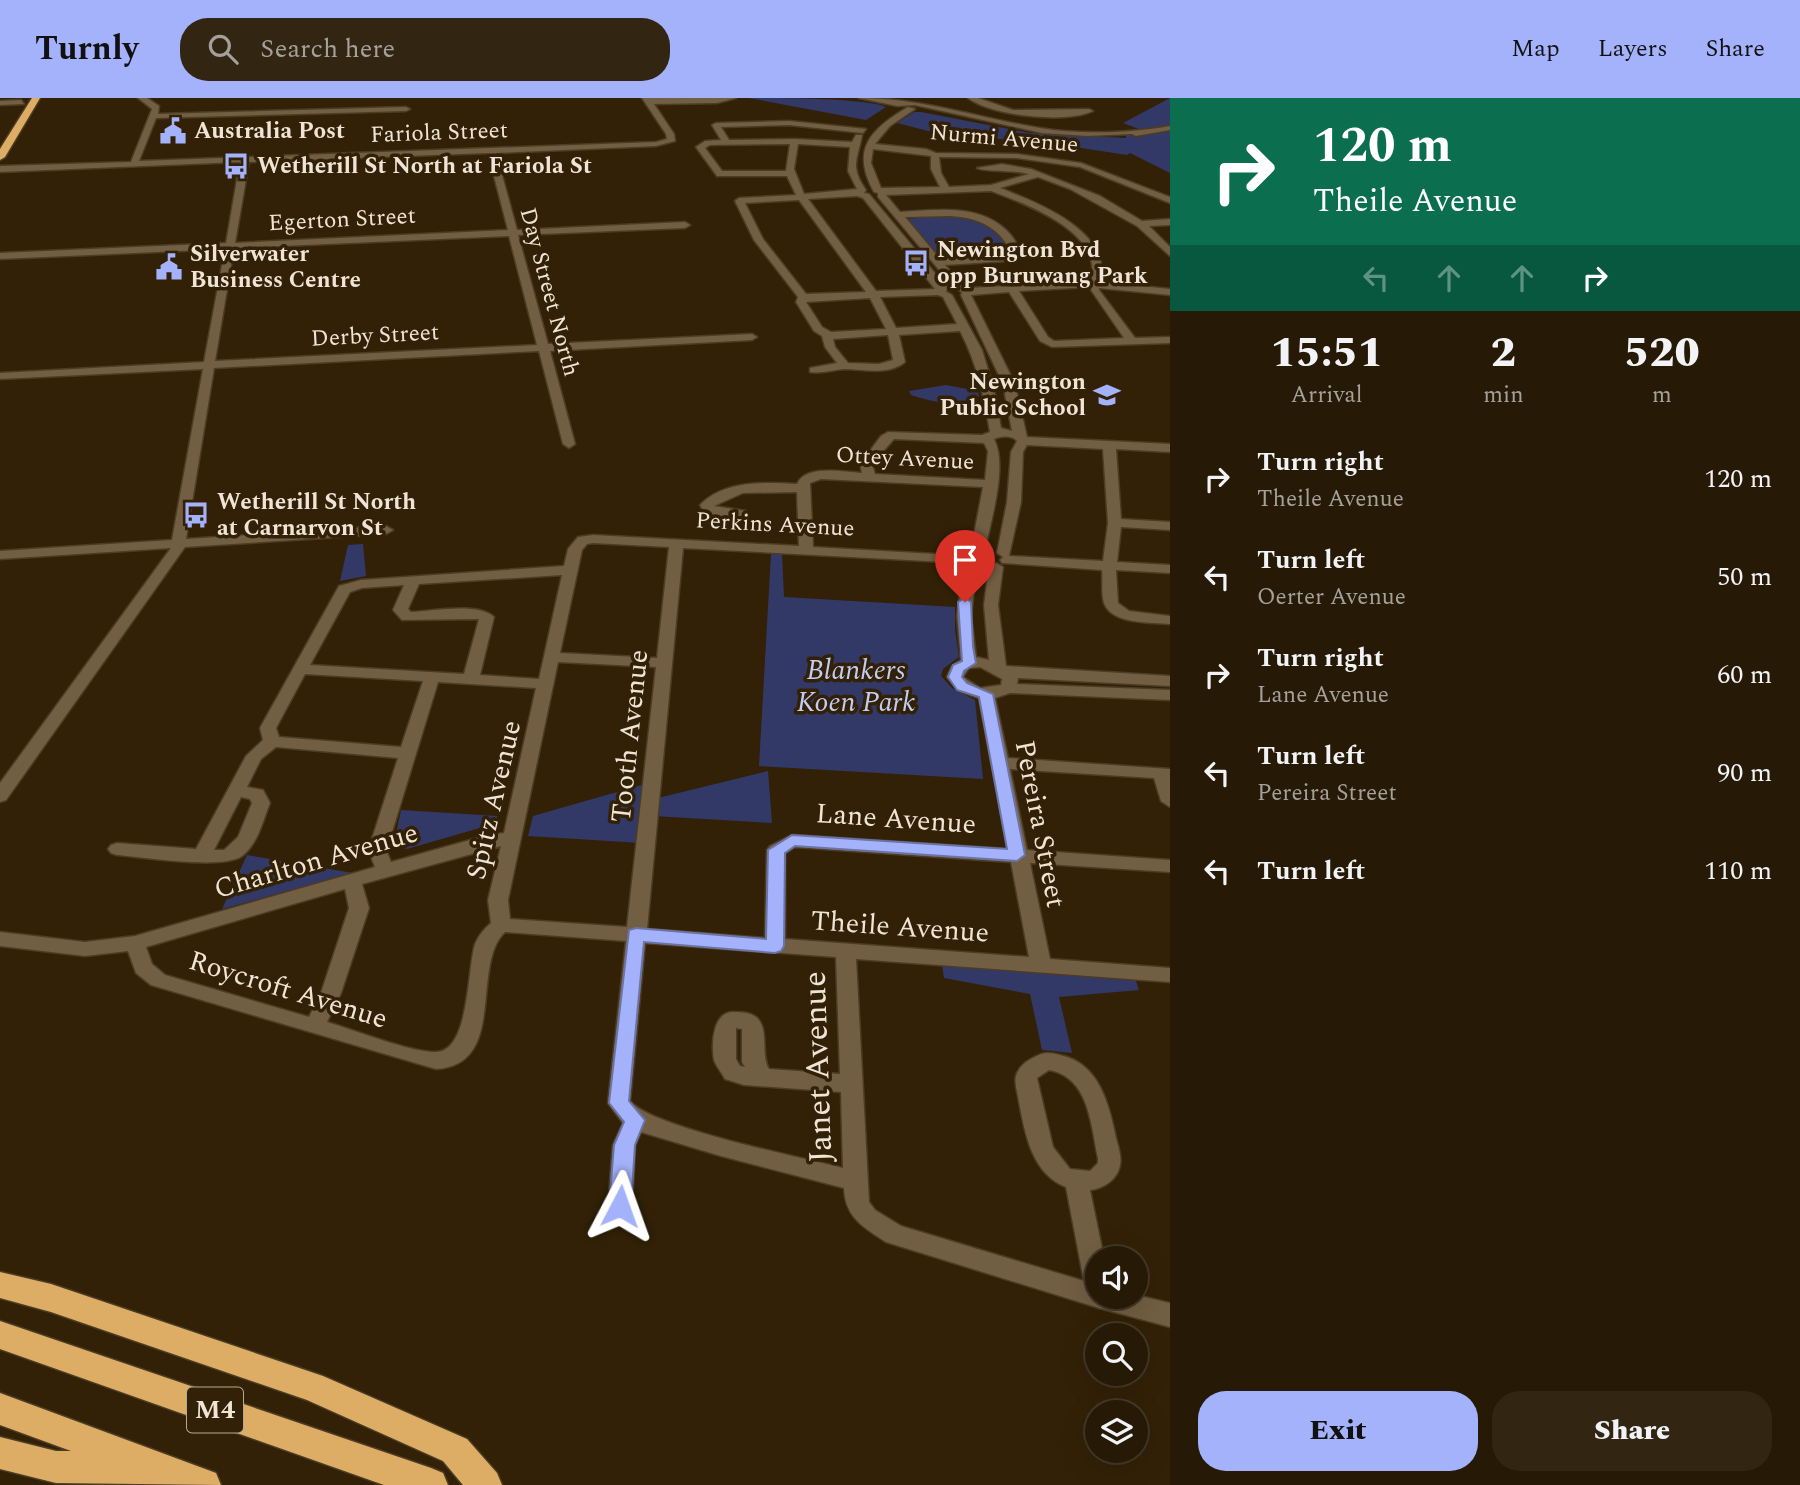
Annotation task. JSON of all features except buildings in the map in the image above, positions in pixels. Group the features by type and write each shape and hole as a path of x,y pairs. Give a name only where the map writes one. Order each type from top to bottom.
{"highway":[{"path":"0,157 36,98"},
{"path":"0,135 23,100"},
{"path":"0,1285 51,1298 312,1387 455,1450 485,1485"},
{"name":"M4","path":"0,1335 431,1485"},
{"path":"0,1409 190,1479"},
{"path":"0,1453 56,1467 190,1479"}],"street":[{"path":"134,164 156,107 142,98"},
{"path":"651,100 717,101 732,98"},
{"path":"863,98 897,105 918,104 1018,130 1056,135 1111,136 1170,128"},
{"path":"972,98 986,105 1020,111 1089,111 1079,105"},
{"path":"0,103 23,100"},
{"name":"Fariola Street","path":"0,169 669,142 672,139 670,134 651,100"},
{"path":"918,104 884,126 869,146 865,158 866,166 880,192 898,215 964,291 1007,379 1020,441 1014,502 991,605 1004,676"},
{"path":"884,114 897,105"},
{"path":"153,116 406,108"},
{"path":"726,142 716,125 789,123 866,128 854,145 850,167 862,193 943,292 965,327 976,351 988,390 991,438 991,484 978,550 968,562 964,617 969,663"},
{"path":"703,149 726,142 794,141 854,145"},
{"path":"794,141 791,173 801,195 872,295 891,331 899,358 897,364 814,370"},
{"name":"Nurmi Avenue","path":"869,146 926,151 935,155 1022,156 1092,168 1170,200"},
{"path":"703,149 741,152"},
{"path":"703,149 718,173 727,176 791,173"},
{"name":"Day Street North","path":"491,150 569,444"},
{"path":"935,155 936,174 946,190"},
{"path":"0,796 175,555 245,159"},
{"path":"778,163 790,162"},
{"path":"754,163 766,163"},
{"path":"803,297 759,240 752,222 739,202 741,200 801,195 992,188 1066,165"},
{"path":"981,168 1009,167 1097,198 1143,224 1170,253"},
{"path":"992,188 1051,214 1077,233 1095,257 1098,273 1094,290 1132,341"},
{"path":"898,215 974,214 1002,232 1017,254 1007,258 938,262"},
{"path":"1143,224 1170,222"},
{"name":"Egerton Street","path":"0,256 685,225"},
{"path":"803,297 1094,284 1170,292"},
{"path":"1012,288 1044,339 1052,344 1170,340"},
{"path":"803,297 801,302 816,325 827,335 830,347 845,366"},
{"path":"827,335 965,327"},
{"name":"Derby Street","path":"0,376 752,337"},
{"path":"869,478 866,467 868,462 885,439 892,435 1170,448"},
{"path":"1109,445 1115,523 1110,566 1111,603 1116,610 1126,615 1170,620"},
{"name":"Ottey Avenue","path":"806,550 803,488 804,481 812,476 991,484"},
{"path":"741,530 706,507 737,490 754,485 803,488"},
{"path":"737,490 742,496 741,530"},
{"path":"1115,523 1170,526"},
{"path":"0,555 386,530"},
{"name":"Perkins Avenue","path":"583,540 593,538 677,542 741,530 806,550 968,562 980,568 1002,560"},
{"name":"Spitz Avenue","path":"501,925 498,900 575,549 583,540"},
{"name":"Tooth Avenue","path":"635,1120 619,1103 677,542"},
{"path":"978,550 991,549 1002,560 1170,569"},
{"path":"407,752 286,745 273,741 268,735 268,728 344,589 361,584 571,570"},
{"path":"412,581 411,589 400,610 407,617 476,613 487,617 471,679"},
{"path":"552,657 665,663"},
{"path":"1170,681 1004,676 986,694 969,690 957,682 955,677 958,668 969,663 984,663 1004,676 1170,695"},
{"path":"302,669 547,684"},
{"path":"385,870 378,852 379,845 432,677"},
{"name":"Pereira Street","path":"986,694 1041,965"},
{"path":"202,855 254,756 273,741"},
{"path":"999,763 1166,773 1170,801"},
{"path":"117,849 232,855 240,850 261,803 261,797 250,792 236,791"},
{"path":"215,831 248,833"},
{"name":"Charlton Avenue","path":"0,939 85,949 135,943 488,841 513,838"},
{"name":"Lane Avenue","path":"775,946 776,850 786,843 801,840 1170,866"},
{"path":"314,1027 331,993 359,908 352,880"},
{"name":"Theile Avenue","path":"501,925 1170,975"},
{"name":"Roycroft Avenue","path":"135,943 143,968 158,980 426,1060 446,1060 459,1053 465,1044 485,945 490,935 501,925"},
{"name":"Janet Avenue","path":"846,951 853,1083 853,1180 858,1206 874,1223 894,1235 1085,1293"},
{"path":"1047,1061 1060,1061 1088,1081 1109,1158 1109,1166 1096,1180 1076,1181 1050,1167 1041,1147 1026,1078 1030,1069 1047,1061"},
{"path":"762,1076 853,1083"},
{"path":"620,1206 624,1145 635,1120 721,1147 853,1180"},
{"path":"1076,1181 1089,1246"},
{"name":"Janet Avenue","path":"1146,1309 1170,1315"}],"green space":[{"path":"749,98 841,100 886,107 866,120"},
{"path":"1170,98 1170,173 1130,153 1127,155 1062,145 936,133 897,123 914,112 921,112 1030,133 1126,138 1126,135 1144,131 1123,123"},
{"path":"970,214 1005,239 1013,251 1011,257 941,258 905,219"},
{"path":"946,385 978,391 979,396 963,402 945,403 911,395 909,391"},
{"path":"363,544 366,576 340,581 348,545"},
{"name":"Blankers Koen Park","path":"771,554 782,554 784,597 955,607 959,657 943,669 941,676 952,688 975,700 983,779 759,766"},
{"path":"768,771 772,823 654,816 654,799"},
{"path":"645,784 641,843 528,836 533,816"},
{"path":"401,810 497,816 497,823 407,849 399,847 395,839"},
{"path":"247,855 353,873 222,909"},
{"path":"942,964 1135,978 1139,990 1059,997 1072,1053 1042,1050 1030,994 944,978"}],"place":[{"name":"Australia Post","path":"173,131"},
{"name":"Wetherill St North at Fariola St","path":"236,166"},
{"name":"Newington Bvd opp Buruwang Park","path":"916,263"},
{"name":"Silverwater Business Centre","path":"169,267"},
{"name":"Newington Public School","path":"1107,395"},
{"name":"Wetherill St North at Carnarvon St","path":"196,515"}],"route":[{"path":"620,1206 624,1145 635,1120 619,1103 636,935 775,946 776,850 792,841 1017,855 986,694 962,687 955,677 958,668 969,663 965,602"}]}
